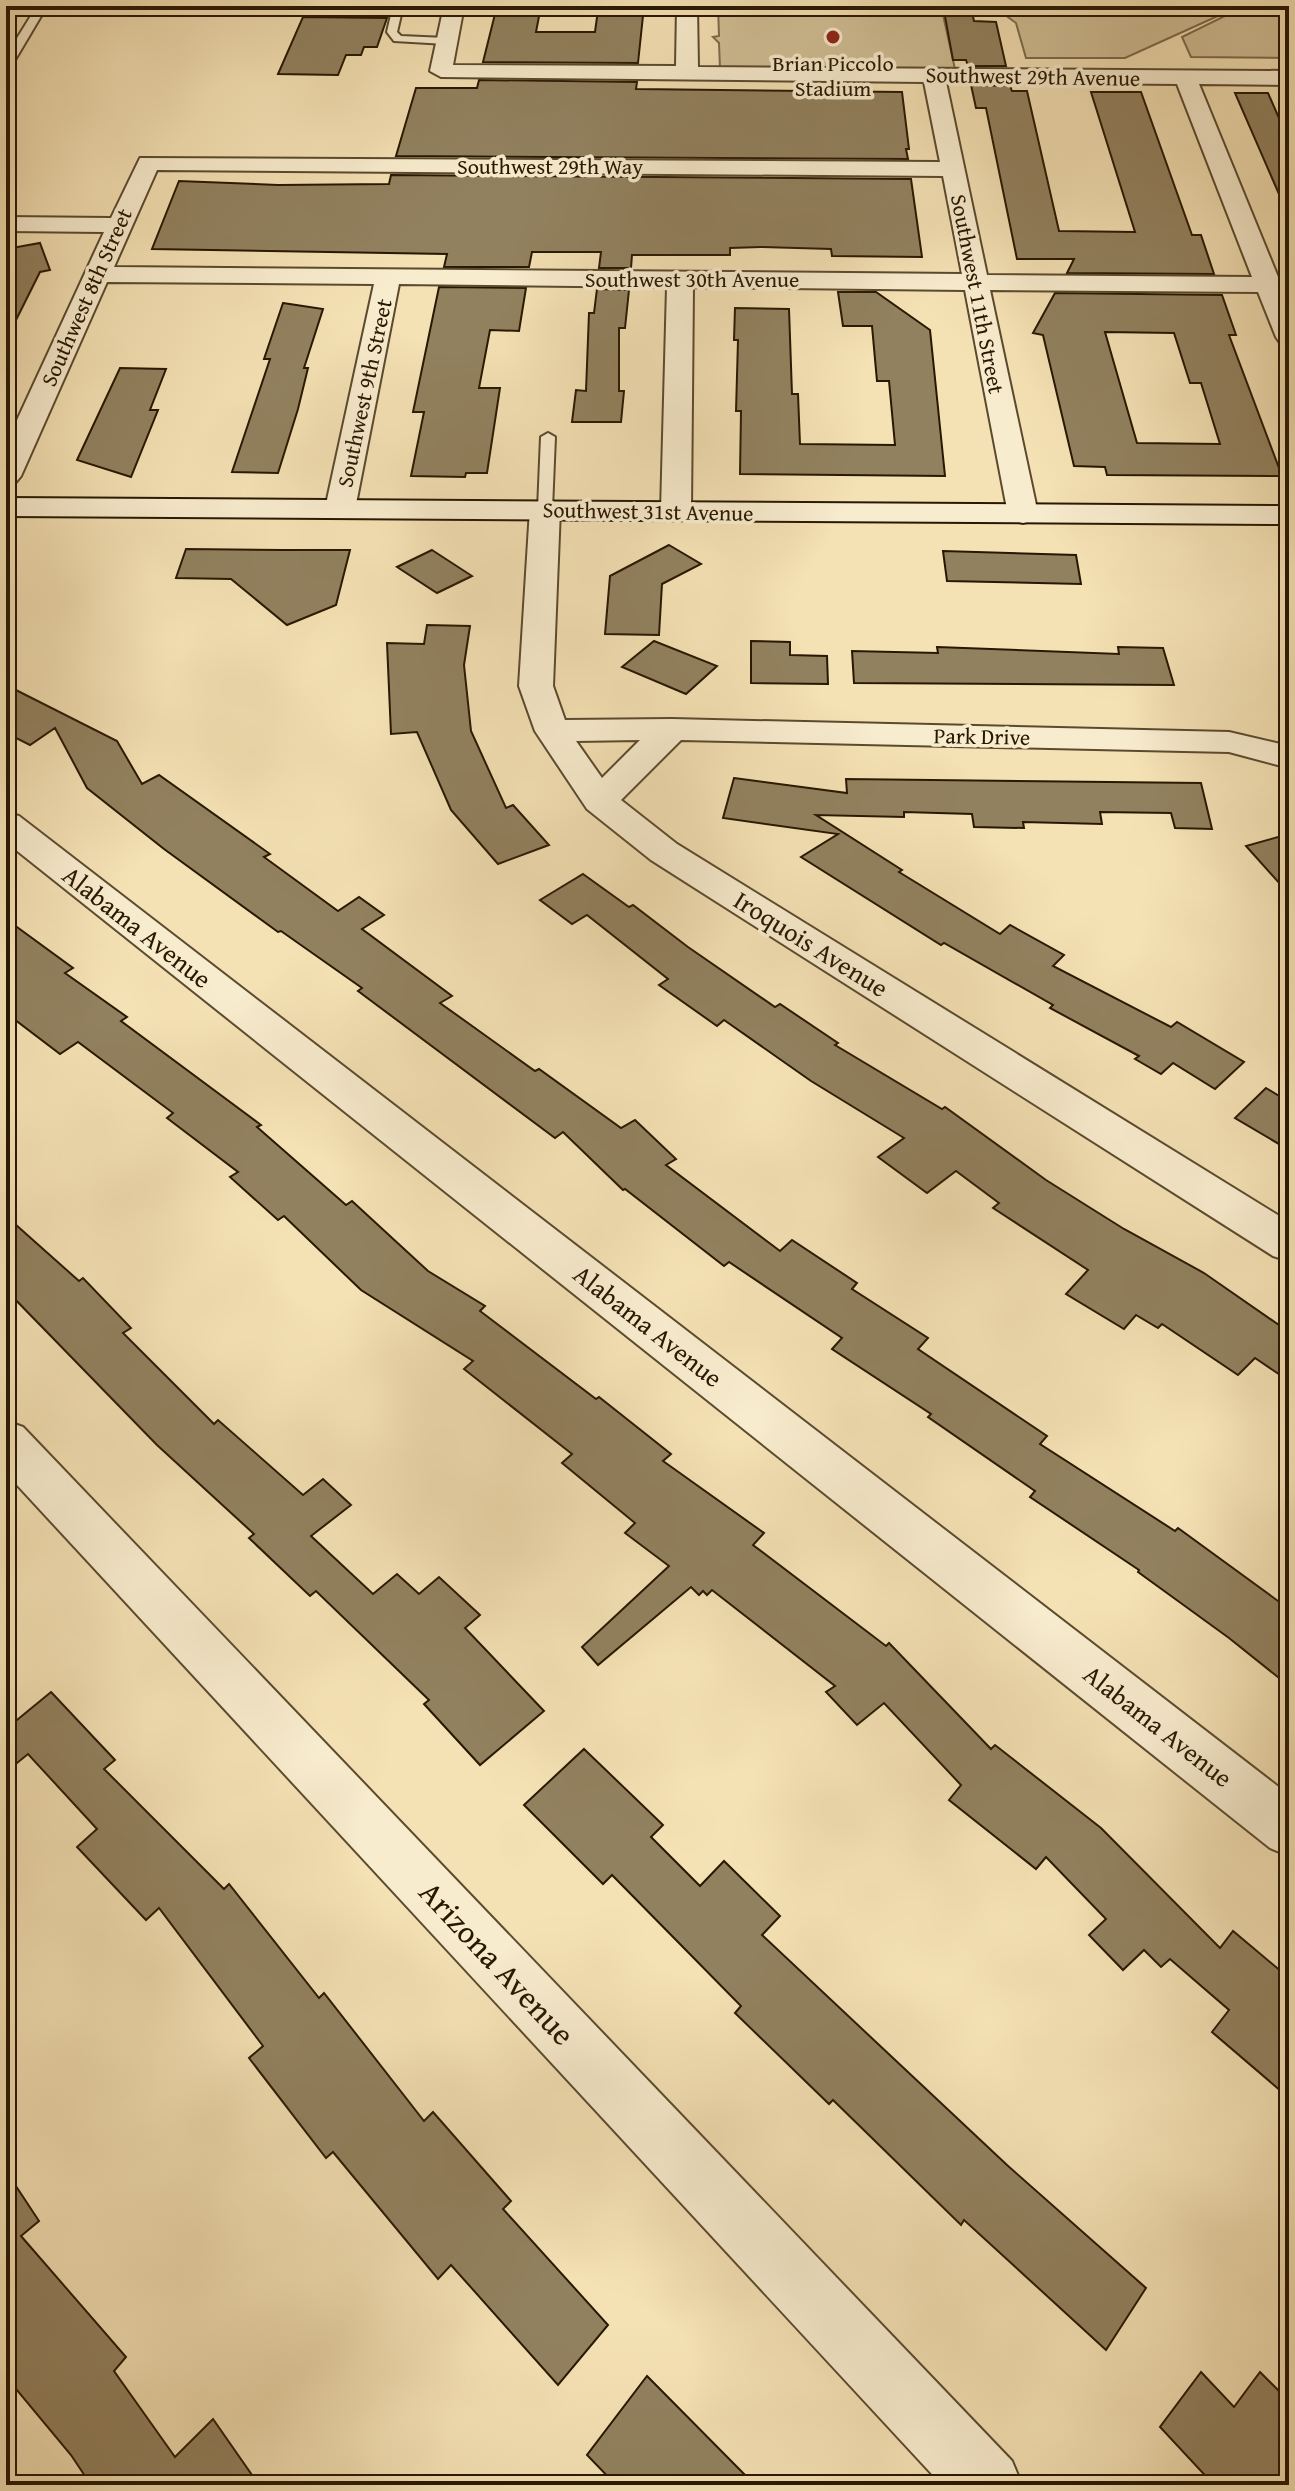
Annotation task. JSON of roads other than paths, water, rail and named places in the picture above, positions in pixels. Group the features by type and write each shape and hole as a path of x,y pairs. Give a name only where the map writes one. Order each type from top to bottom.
{"street":[{"path":"446,41 454,6"},
{"path":"687,6 687,73"},
{"name":"Southwest 29th Avenue","path":"446,41 441,71 1289,78"},
{"name":"Southwest 11th Street","path":"934,75 1023,514"},
{"path":"1185,77 1277,285 1289,337"},
{"name":"Southwest 29th Way","path":"148,163 953,169"},
{"name":"Southwest 8th Street","path":"6,476 117,225 148,163"},
{"path":"6,224 117,225"},
{"name":"Southwest 30th Avenue","path":"96,274 1277,285"},
{"name":"Southwest 9th Street","path":"340,509 388,277"},
{"path":"676,511 680,279"},
{"name":"Southwest 31st Avenue","path":"6,507 1289,515"},
{"name":"Iroquois Avenue","path":"545,509 536,686 552,731 600,801 664,852 1289,1244"},
{"path":"600,801 672,729"},
{"name":"Park Drive","path":"552,731 672,729 1229,742 1289,757"},
{"name":"Alabama Avenue","path":"6,824 1289,1829"},
{"name":"Arizona Avenue","path":"6,1441 988,2485"}],"lane":[{"path":"6,60 11,58 42,6"},
{"path":"398,6 392,32 398,39 446,41"},
{"path":"545,509 548,437"}],"place":[{"name":"Brian Piccolo Stadium","path":"833,37"}]}
